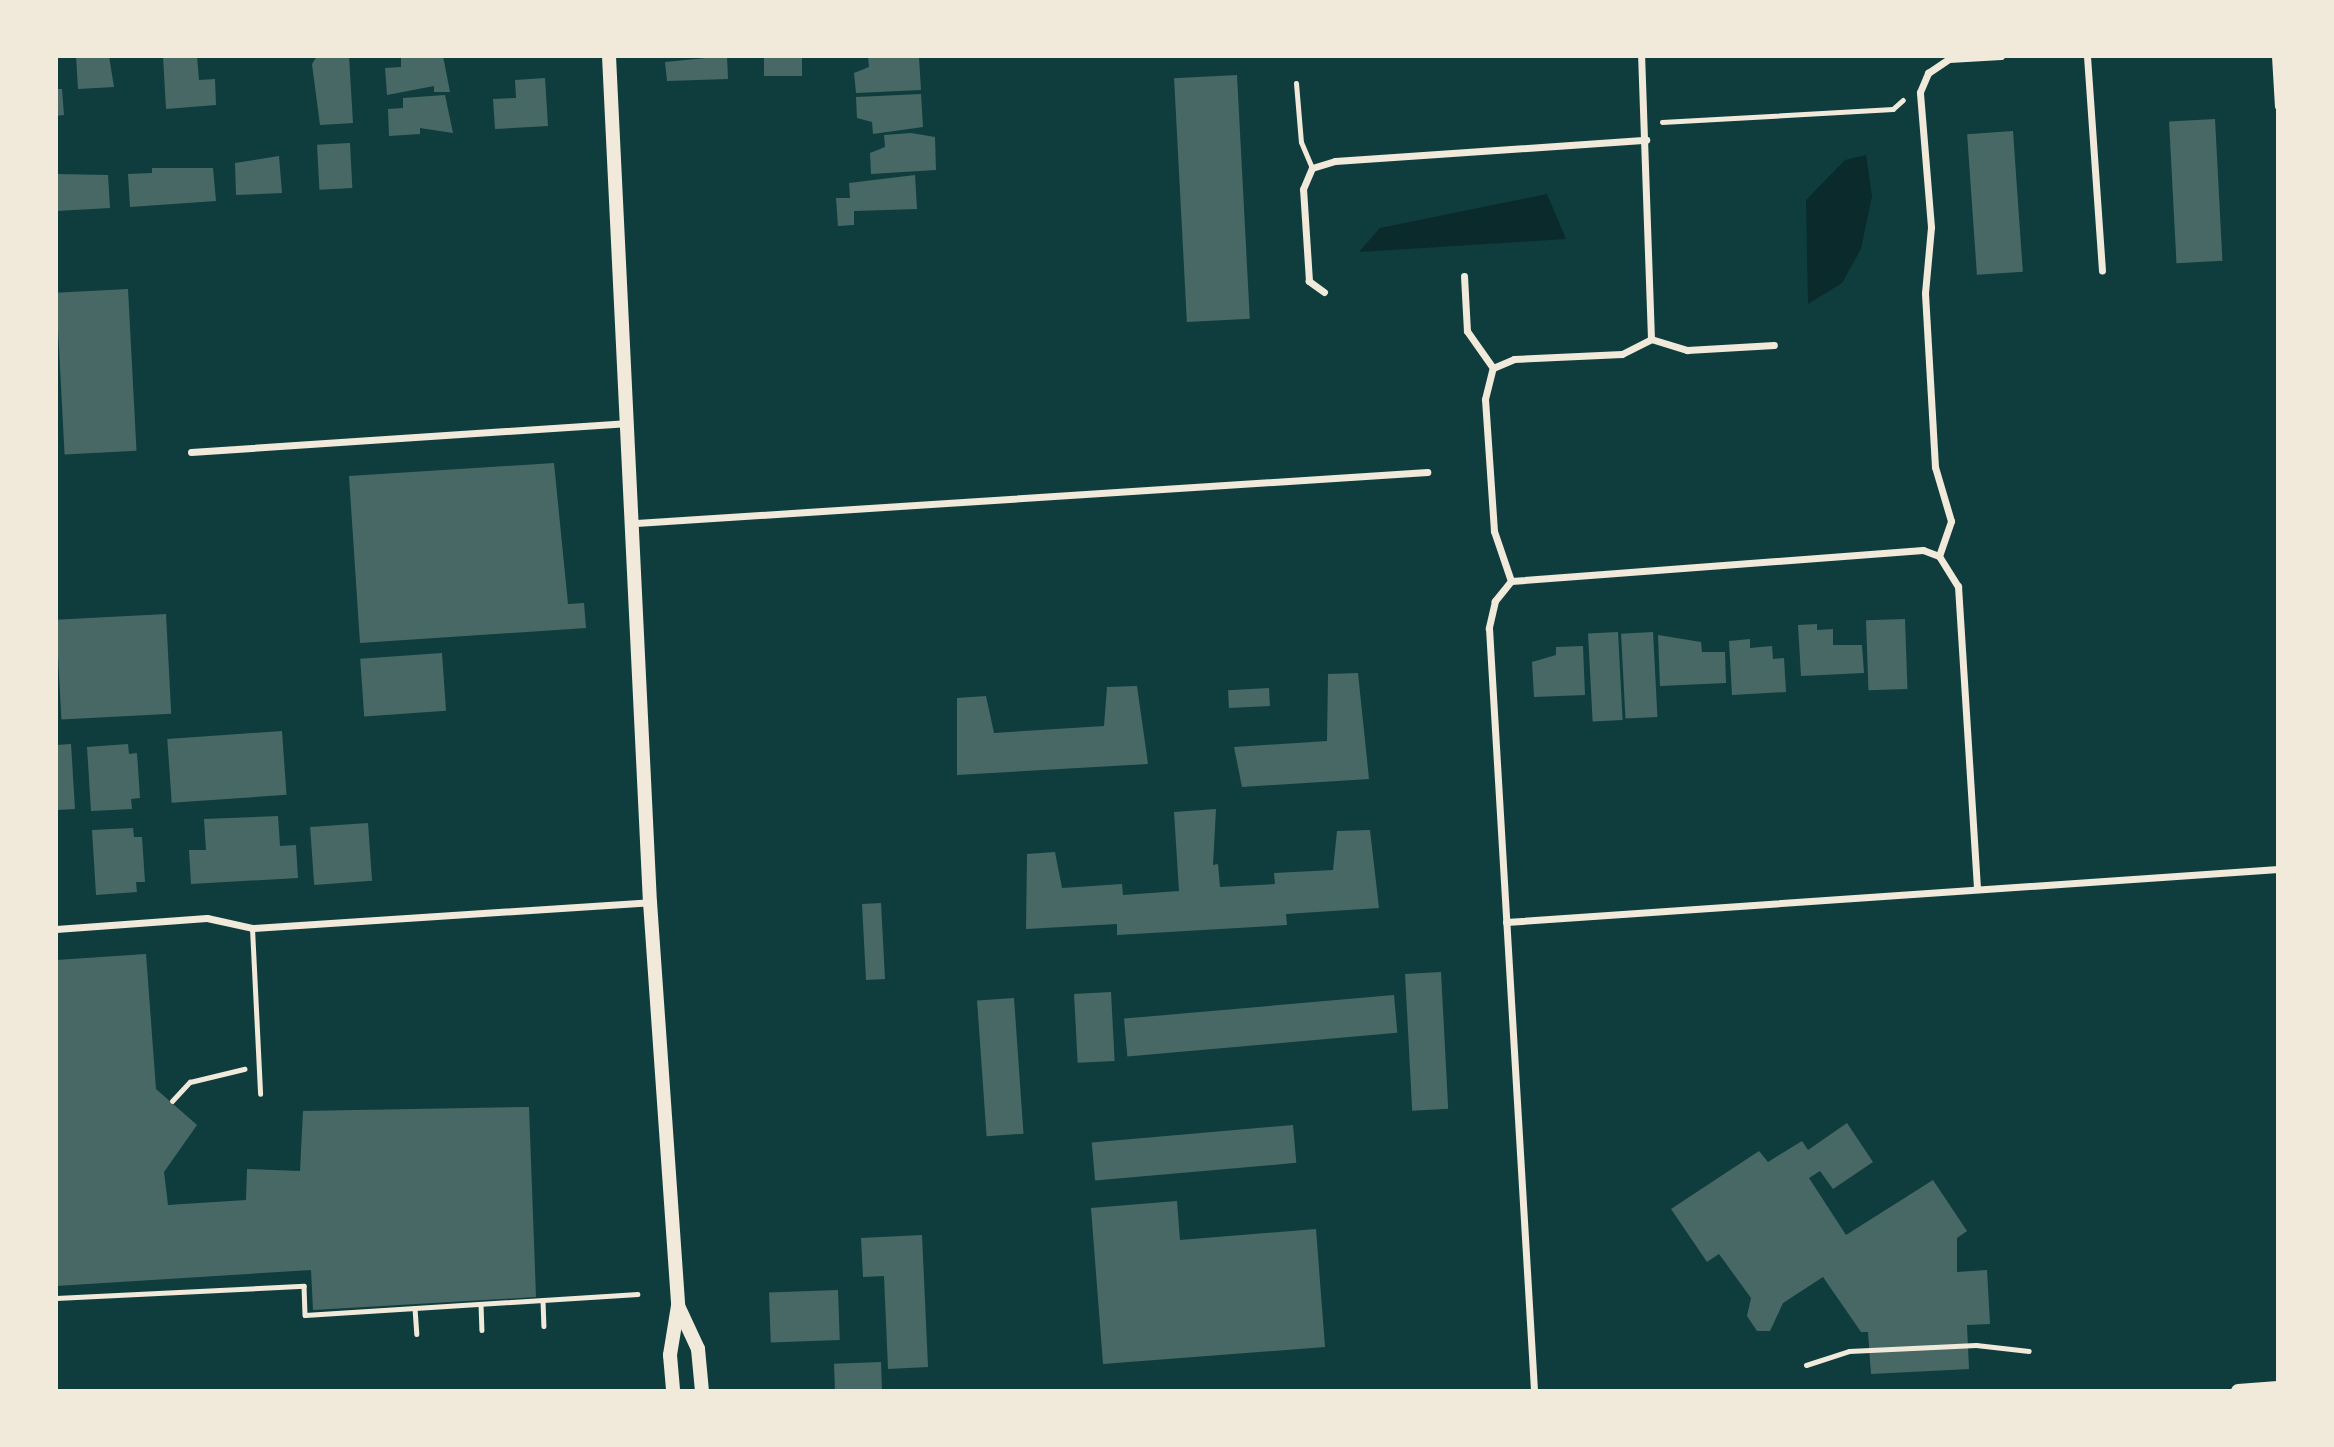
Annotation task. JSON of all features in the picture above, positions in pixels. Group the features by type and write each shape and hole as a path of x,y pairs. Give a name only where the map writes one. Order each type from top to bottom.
{"main road":[{"path":"608,56 636,523 650,902 678,1306 671,1372 665,1391"},
{"path":"678,1306 698,1349 704,1387"},
{"path":"671,1372 673,1391"},
{"path":"2238,1391 2278,1388"}],"street":[{"path":"1642,56 1651,339"},
{"path":"1939,556 1951,521 1935,467 1924,293 1931,227 1920,92 1928,73 1949,59 2001,56"},
{"path":"2087,56 2102,270"},
{"path":"2275,56 2278,106"},
{"path":"1324,292 1309,281 1303,189 1312,168 1335,161 1646,140"},
{"path":"1464,276 1468,331 1493,369 1485,399 1494,531 1511,581"},
{"path":"1493,369 1514,359 1622,354 1651,339 1687,350 1774,345"},
{"path":"191,452 630,423"},
{"path":"636,523 1427,472"},
{"path":"1534,1391 1489,628 1495,601 1511,581 1923,550 1939,556 1958,586 1977,888"},
{"path":"1506,922 2278,869"},
{"path":"56,929 206,919 252,928 650,902"}],"lane":[{"path":"1296,83 1301,142 1312,168"},
{"path":"252,928 260,1094"},
{"path":"1806,1365 1849,1351 1976,1345 2029,1351"}],"path":[{"path":"1661,122 1893,109 1903,100"},
{"path":"172,1101 190,1083 235,1068 259,1070"},
{"path":"56,1298 304,1286 305,1315 637,1294"},
{"path":"542,1300 544,1326"},
{"path":"481,1304 482,1330"},
{"path":"415,1308 417,1334"}],"water":[{"path":"1866,155 1872,196 1861,249 1842,283 1808,304 1806,200 1845,160"},
{"path":"1547,194 1566,239 1359,252 1380,228"}],"building":[{"path":"76,56 109,56 114,87 78,89"},
{"path":"163,56 197,56 199,80 215,79 216,105 166,109"},
{"path":"317,56 349,56 353,123 320,125 312,64"},
{"path":"443,56 450,92 434,92 434,86 387,95 385,68 401,67 401,57"},
{"path":"727,56 728,79 667,81 665,62"},
{"path":"764,56 802,56 802,76 764,76"},
{"path":"868,56 919,57 921,90 856,93 854,73 869,67"},
{"path":"1237,75 1250,319 1187,322 1174,78"},
{"path":"545,78 548,126 495,129 493,99 516,98 515,80"},
{"path":"56,89 62,89 64,115 56,116"},
{"path":"921,94 923,127 873,134 872,122 857,118 856,97"},
{"path":"445,95 453,133 420,128 420,134 389,136 388,109 403,108 403,98"},
{"path":"2215,119 2222,261 2176,263 2169,121"},
{"path":"2013,131 2023,272 1977,275 1967,134"},
{"path":"911,133 935,137 936,170 871,174 870,153 885,147 884,135"},
{"path":"350,143 352,188 319,190 317,145"},
{"path":"279,156 282,193 236,195 235,163"},
{"path":"152,168 213,168 216,201 130,207 128,174 152,173"},
{"path":"56,174 108,175 110,208 56,211"},
{"path":"915,175 917,209 854,211 854,225 838,226 836,198 850,198 849,183"},
{"path":"128,289 136,451 65,455 56,293"},
{"path":"554,463 568,604 584,603 586,628 360,643 349,476"},
{"path":"166,614 171,714 61,720 56,620"},
{"path":"1905,619 1907,689 1868,690 1866,620"},
{"path":"1817,624 1817,630 1833,629 1833,645 1862,645 1864,673 1801,676 1798,625"},
{"path":"1618,632 1623,720 1593,721 1588,634"},
{"path":"1653,632 1657,717 1625,719 1621,634"},
{"path":"1658,635 1701,642 1702,652 1725,652 1726,683 1660,686"},
{"path":"1750,639 1750,648 1772,646 1773,659 1784,658 1786,692 1732,695 1729,641"},
{"path":"1583,646 1585,695 1534,697 1532,662 1556,655 1556,647"},
{"path":"442,653 446,711 364,717 360,659"},
{"path":"1358,673 1369,779 1242,787 1234,747 1327,741 1328,674"},
{"path":"1137,686 1148,764 957,775 957,698 986,696 994,733 1104,726 1107,687"},
{"path":"1269,688 1270,706 1229,708 1228,690"},
{"path":"282,731 286,795 172,803 167,739"},
{"path":"71,744 75,809 56,810 56,745"},
{"path":"128,744 129,754 137,753 140,798 131,799 132,809 91,811 87,747"},
{"path":"1216,809 1213,865 1218,864 1220,887 1275,884 1274,873 1333,870 1337,831 1370,830 1379,908 1286,914 1287,925 1117,935 1117,924 1026,929 1027,854 1055,852 1062,888 1122,884 1123,895 1179,891 1174,812"},
{"path":"278,816 280,846 296,845 298,878 191,884 189,850 206,850 204,819"},
{"path":"368,823 372,881 314,885 310,827"},
{"path":"133,828 134,837 142,837 145,882 136,882 137,892 96,895 92,830"},
{"path":"881,903 885,979 866,980 862,904"},
{"path":"146,954 156,1089 197,1125 164,1172 168,1205 246,1200 247,1169 300,1171 303,1111 529,1107 536,1297 313,1310 311,1270 56,1286 56,960"},
{"path":"1441,972 1448,1109 1412,1111 1405,974"},
{"path":"1111,992 1115,1061 1078,1063 1074,994"},
{"path":"1394,995 1397,1033 1127,1056 1124,1019"},
{"path":"1014,998 1023,1134 987,1136 977,1001"},
{"path":"1847,1123 1873,1162 1833,1189 1820,1171 1809,1178 1846,1235 1933,1180 1967,1231 1957,1238 1957,1272 1987,1270 1990,1324 1967,1325 1969,1369 1871,1374 1868,1332 1861,1332 1823,1277 1783,1303 1770,1331 1757,1331 1747,1316 1751,1298 1719,1254 1707,1262 1671,1209 1759,1151 1768,1162 1802,1141 1808,1150"},
{"path":"1293,1125 1296,1163 1095,1180 1092,1143"},
{"path":"1177,1201 1180,1240 1316,1229 1325,1347 1103,1364 1091,1208"},
{"path":"922,1235 928,1367 888,1369 884,1276 863,1277 861,1238"},
{"path":"838,1290 840,1340 771,1342 769,1292"},
{"path":"881,1362 882,1391 835,1391 834,1364"}]}
